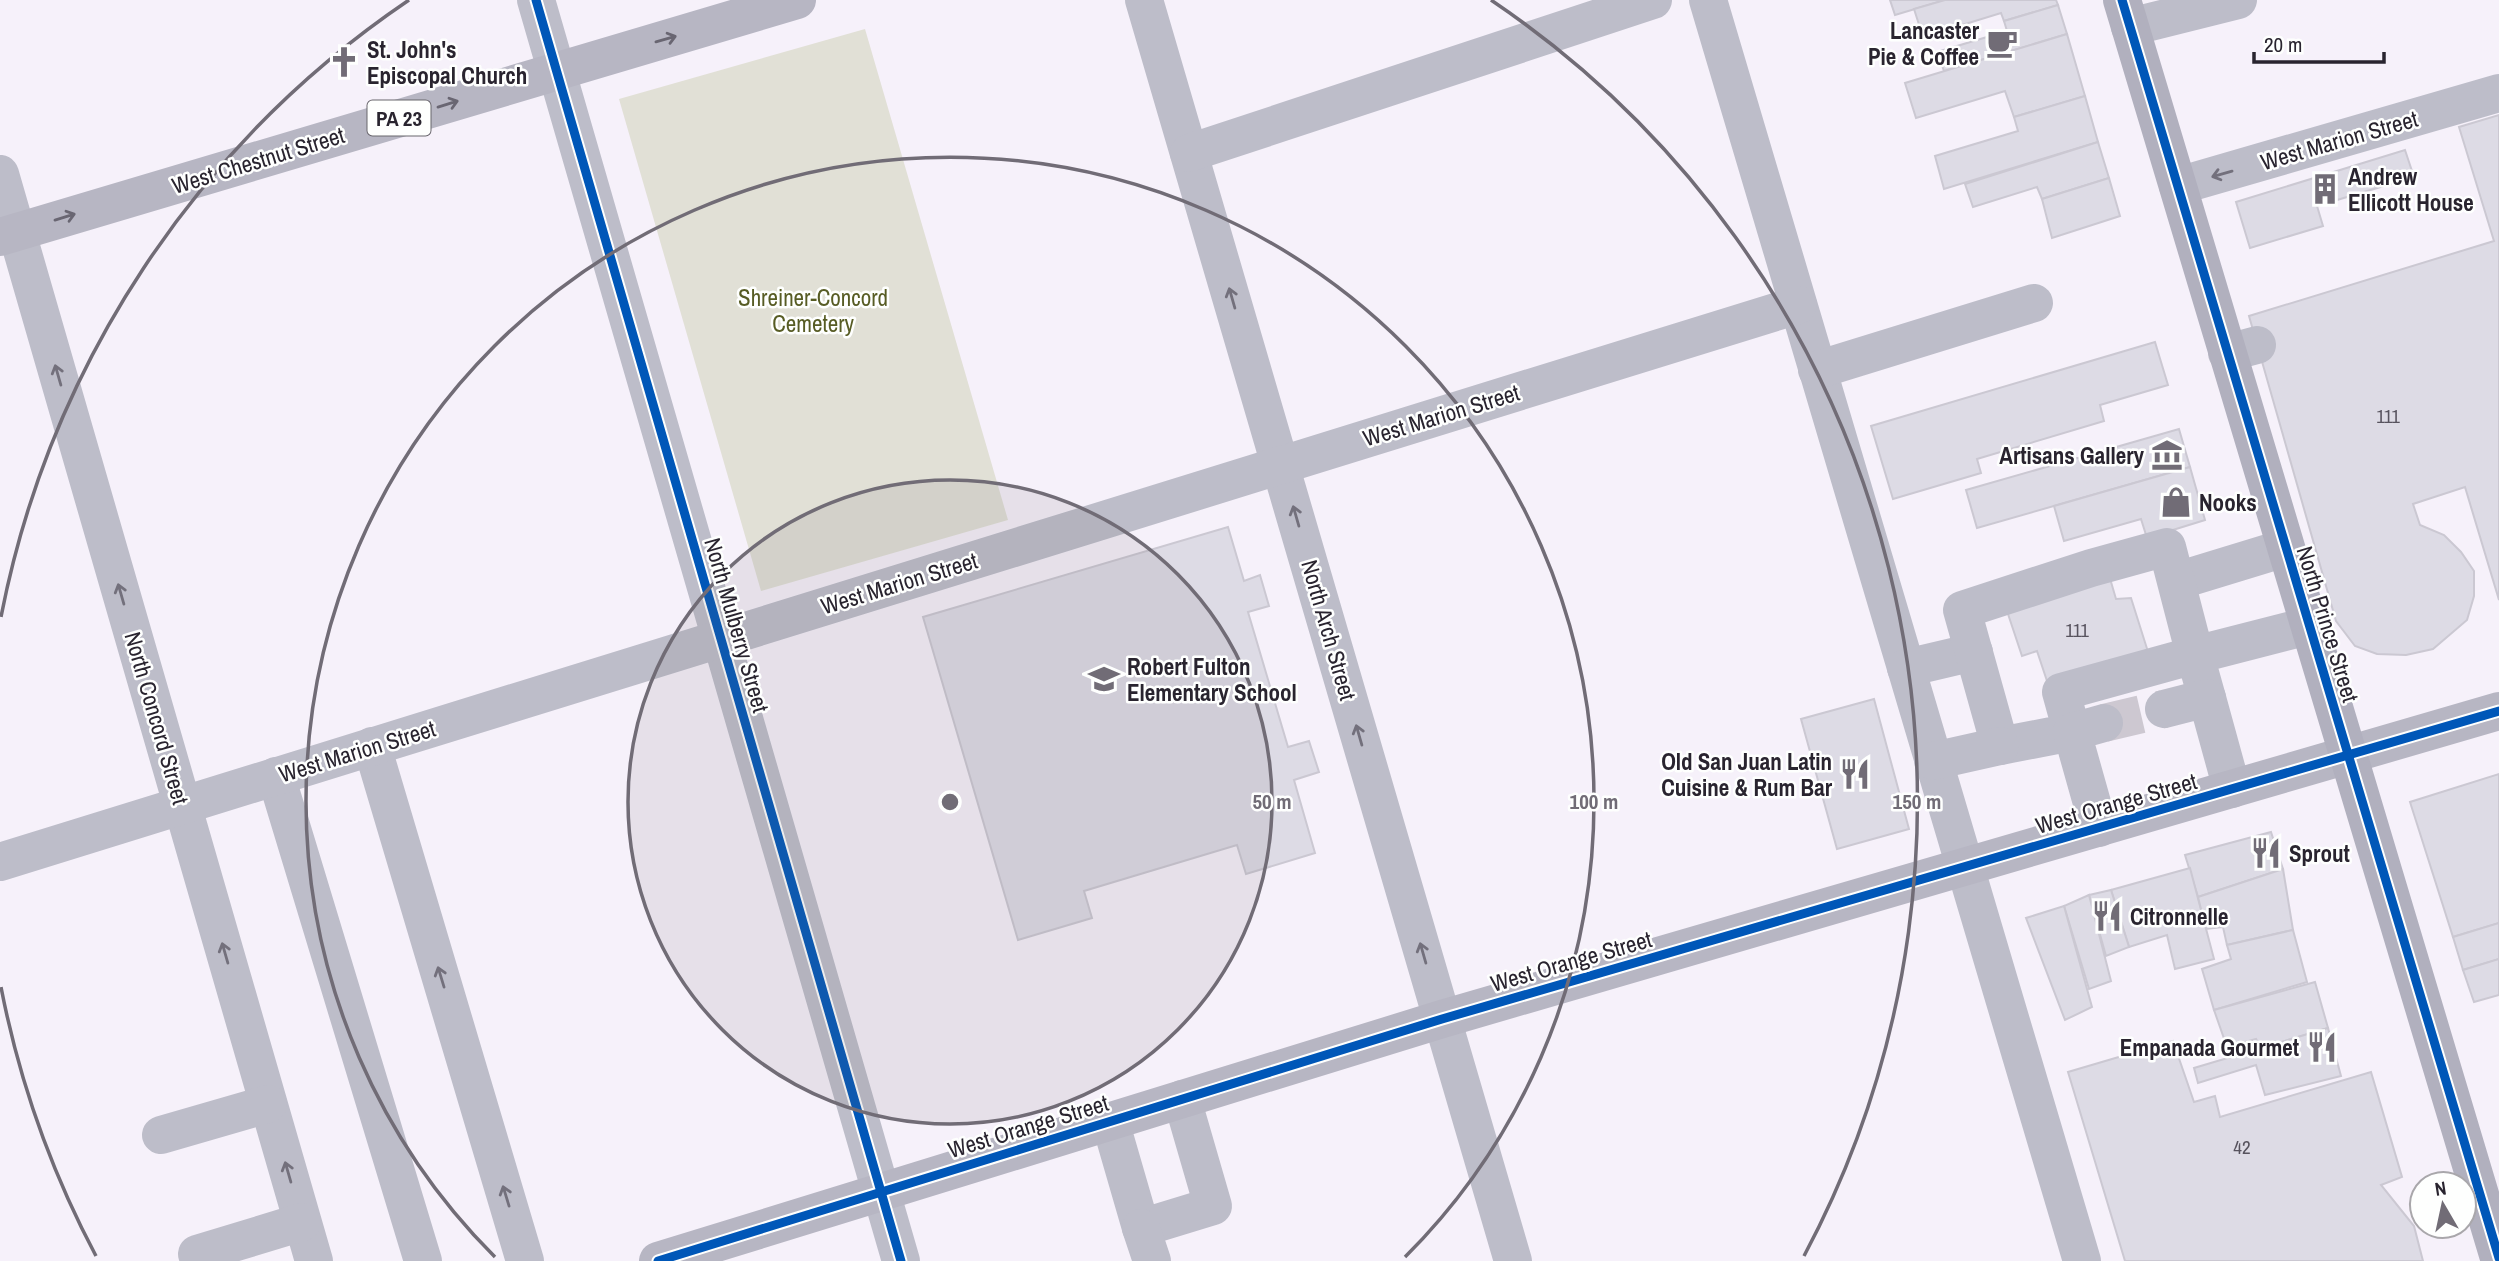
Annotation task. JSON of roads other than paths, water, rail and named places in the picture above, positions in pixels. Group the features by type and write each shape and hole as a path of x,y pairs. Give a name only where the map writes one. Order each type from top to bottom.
{"highway":[{"name":"North Prince Street","path":"2126,14 2178,186 2242,349 2285,548 2499,1258"}],"main road":[{"name":"West Chestnut Street","path":"8,234 797,0"},
{"name":"West Orange Street","path":"658,1261 1442,1019 2499,711"}],"street":[{"name":"North Mulberry Street","path":"536,0 901,1261"},
{"name":"North Arch Street","path":"1144,0 1513,1261"},
{"path":"1189,152 1653,0"},
{"path":"1708,0 2082,1261"},
{"path":"2126,14 2238,0"},
{"name":"West Marion Street","path":"2178,186 2499,93"},
{"name":"North Concord Street","path":"0,174 8,234 182,805 314,1261"},
{"path":"1817,370 2034,303"},
{"name":"West Marion Street","path":"0,862 1798,304"},
{"path":"2000,746 1962,610 2091,568 2167,547 2232,789"},
{"path":"2177,581 2285,548"},
{"path":"2099,828 2088,728 2061,692 2308,626"},
{"path":"1906,668 1974,652"},
{"path":"2164,709 2207,698"},
{"path":"1933,761 2088,728"},
{"path":"372,746 525,1261"},
{"path":"276,776 423,1261"},
{"path":"1111,1121 1146,1244 1213,1206 1182,1099"},
{"path":"161,1135 268,1104"},
{"path":"197,1254 302,1222"}],"tunnel":[{"path":"2104,723 2164,709"}],"place":[{"name":"Lancaster Pie & Coffee","path":"2002,43"},
{"name":"St. John's Episcopal Church","path":"344,62"},
{"name":"Andrew Ellicott House","path":"2325,189"},
{"name":"Artisans Gallery","path":"2167,455"},
{"name":"Nooks","path":"2176,502"},
{"name":"Robert Fulton Elementary School","path":"1104,679"},
{"name":"Old San Juan Latin Cuisine & Rum Bar","path":"1855,774"},
{"name":"Sprout","path":"2266,853"},
{"name":"Citronnelle","path":"2107,916"},
{"name":"Empanada Gourmet","path":"2322,1047"}],"park label":[{"name":"Shreiner-Concord Cemetery","path":"813,310"}]}
